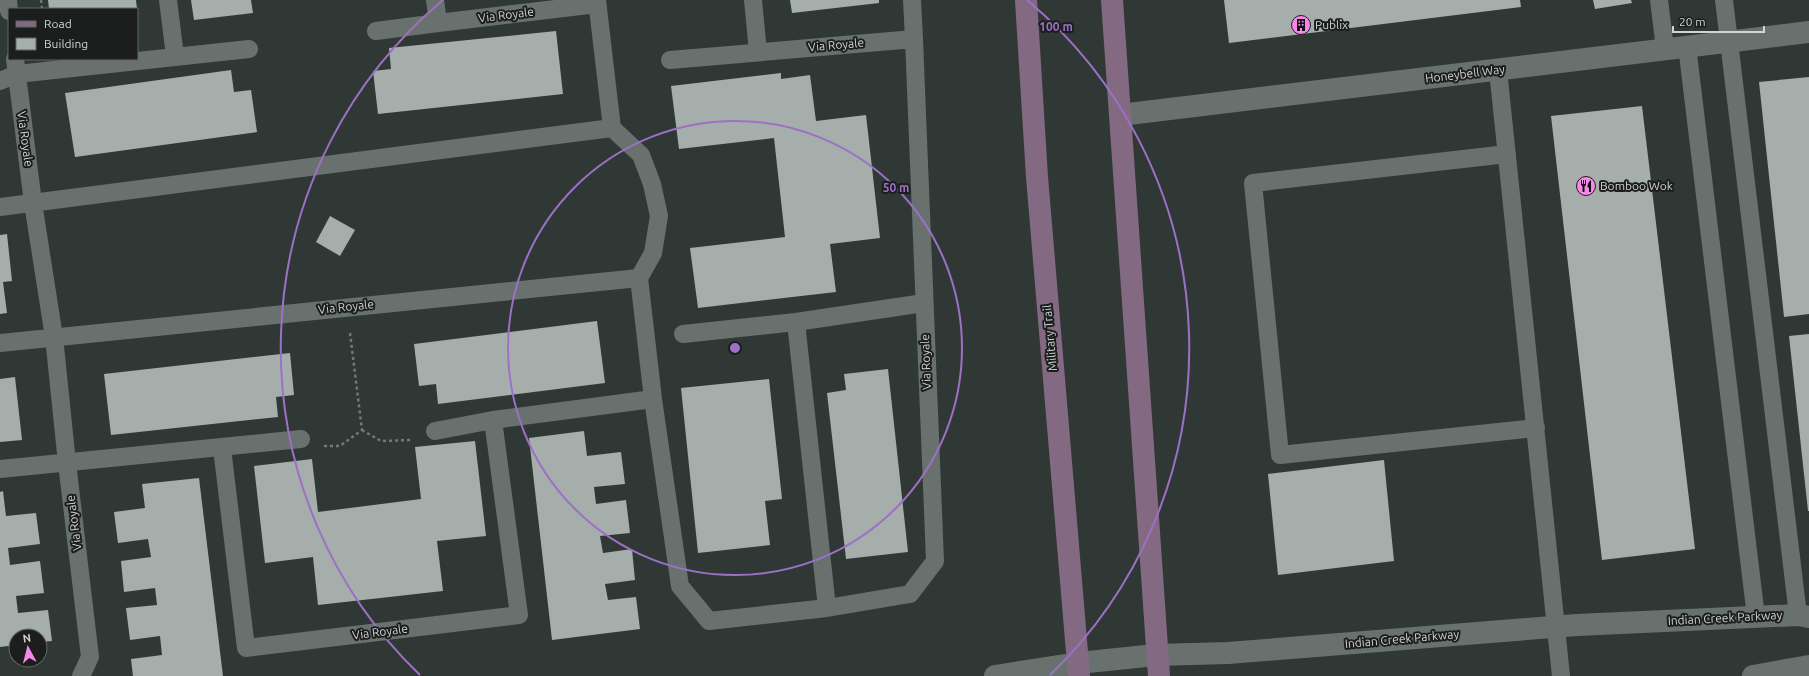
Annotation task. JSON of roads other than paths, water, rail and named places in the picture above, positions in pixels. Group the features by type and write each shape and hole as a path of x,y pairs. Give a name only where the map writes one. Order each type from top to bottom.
{"main road":[{"name":"Military Trail","path":"1026,0 1037,177 1078,670"},
{"path":"1112,0 1156,655 1159,676"}],"street":[{"name":"Honeybell Way","path":"1120,115 1809,32"},
{"name":"Indian Creek Parkway","path":"995,676 1078,670 1156,655 1228,653 1557,627 1804,616"},
{"path":"1753,676 1809,666"}],"lane":[{"path":"168,0 175,56"},
{"path":"435,0 438,23"},
{"path":"753,0 758,52"},
{"name":"Via Royale","path":"0,343 639,278 653,398 680,586 709,621 827,608 910,594 935,561 912,0"},
{"path":"1659,0 1665,49"},
{"path":"1724,0 1804,616"},
{"name":"Via Royale","path":"376,31 597,2 612,128"},
{"name":"Via Royale","path":"670,60 914,39"},
{"path":"1687,46 1756,617"},
{"path":"138,59 249,49"},
{"path":"0,81 16,67 117,60"},
{"name":"Via Royale","path":"16,67 33,203 54,337 90,657 81,676"},
{"path":"1498,70 1561,676"},
{"path":"0,207 612,128 641,155 652,184 660,216 653,253 639,278"},
{"path":"1507,154 1253,183 1280,455 1536,428"},
{"path":"683,334 796,322 924,303"},
{"path":"796,322 827,608"},
{"path":"435,431 494,420 653,398"},
{"name":"Via Royale","path":"222,448 246,648 519,615 494,420"},
{"path":"0,469 301,439"}],"place":[{"name":"Publix","path":"1301,25"},
{"name":"Bomboo Wok","path":"1586,186"}]}
